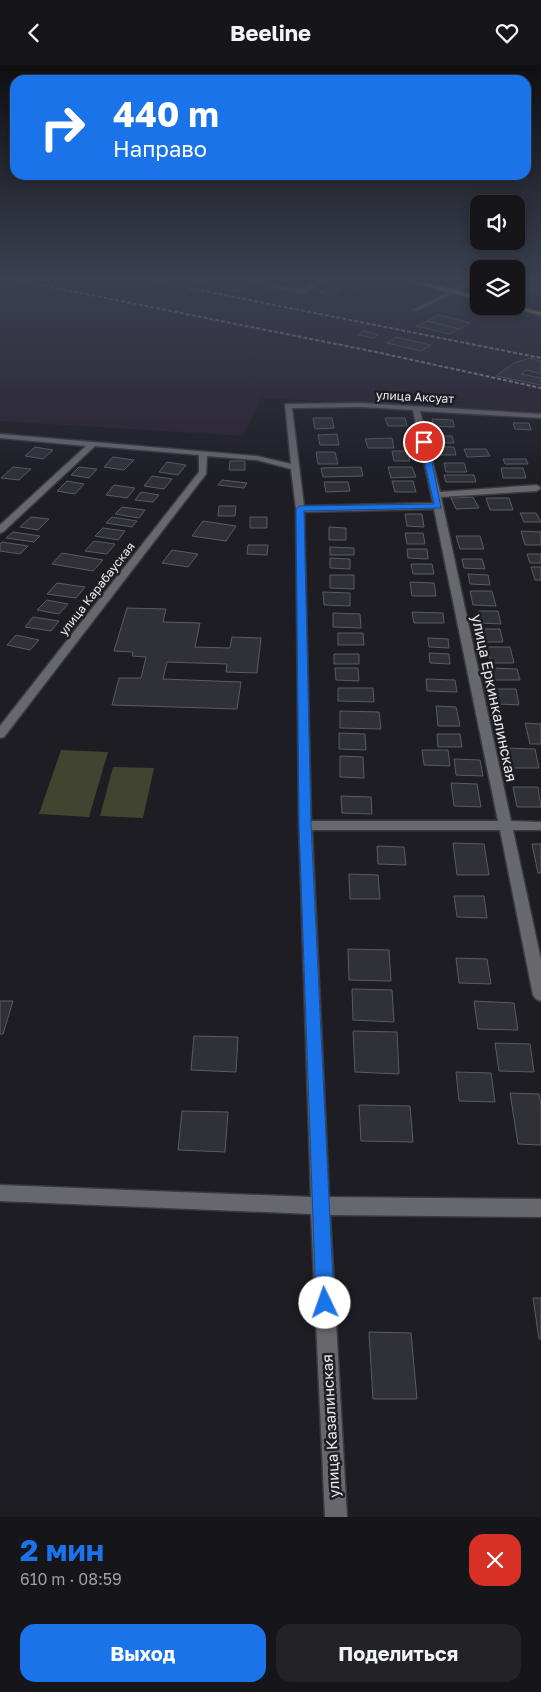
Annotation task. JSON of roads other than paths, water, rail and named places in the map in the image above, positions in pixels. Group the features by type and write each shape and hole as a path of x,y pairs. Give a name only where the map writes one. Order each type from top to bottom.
{"street":[{"name":"улица Аксуат","path":"288,406 361,405 541,417"},
{"name":"улица Казалинская","path":"288,406 300,509 305,825 320,1206 336,1517"},
{"name":"улица Еркинкалинская","path":"416,408 541,995"},
{"path":"0,436 94,443 203,455 257,458 294,467"},
{"path":"0,530 94,443"},
{"name":"улица Карабауская","path":"0,734 203,472 203,455"},
{"path":"300,509 437,500 539,487 541,500"},
{"path":"305,825 541,826"},
{"path":"0,1193 320,1206 541,1208"}],"railway":[{"path":"360,349 541,388"},
{"path":"495,349 541,358"}]}
